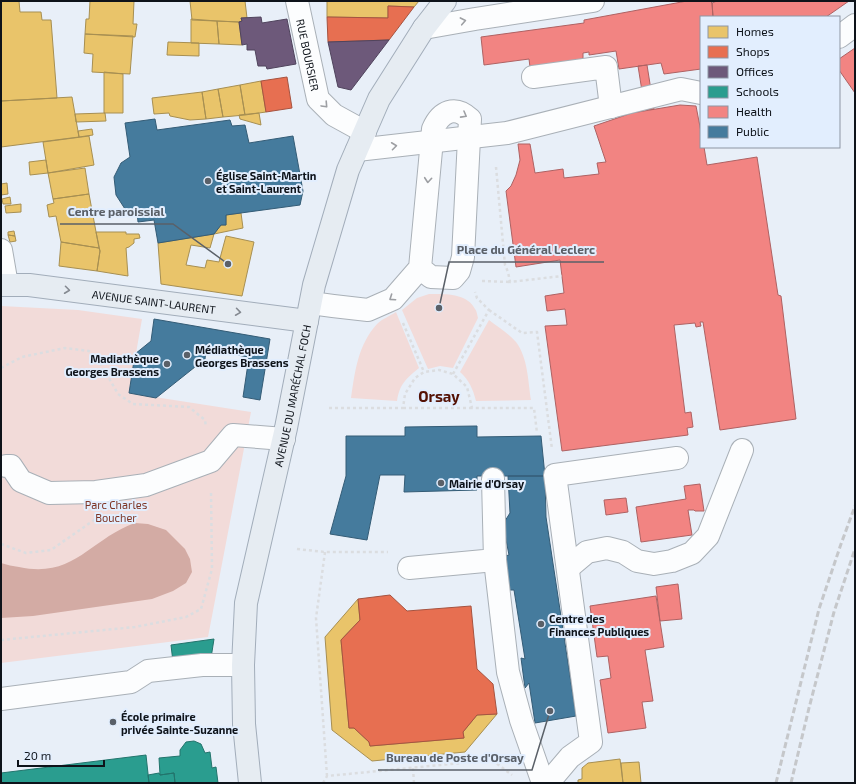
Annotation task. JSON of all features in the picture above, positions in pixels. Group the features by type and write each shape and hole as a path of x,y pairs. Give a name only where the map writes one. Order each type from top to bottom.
{"main road":[{"name":"AVENUE DU MARÉCHAL FOCH","path":"250,783 244,724 243,665 246,603 284,439 314,285 348,170 379,100 424,28 444,1"},
{"name":"AVENUE SAINT-LAURENT","path":"4,285 29,285 309,312"}],"street":[{"name":"RUE BOURSIER","path":"297,1 318,99 361,141"},
{"path":"424,28 593,1"},
{"path":"840,36 855,26"},
{"path":"533,77 606,68 611,107"},
{"path":"361,141 432,142 507,133 681,89 700,93"},
{"path":"420,268 431,278 453,278 459,271 463,257 470,137"},
{"path":"309,312 333,306 368,310 393,299 420,268 432,142"},
{"path":"1,250 4,285"},
{"path":"6,466 11,466 21,482 49,493 96,492 146,485 211,461 233,435 284,439"},
{"path":"568,568 587,552 607,548 623,552 636,561 654,564 672,561 692,553 708,536 742,450"},
{"path":"548,783 570,756 591,742 555,475 677,458"},
{"path":"493,479 495,560 508,672 521,720 544,783"},
{"path":"409,568 495,560"},
{"path":"1,699 131,682 148,671 202,665 243,665"}],"path":[{"path":"495,160 505,265 510,282"},
{"path":"478,281 510,282 562,276"},
{"path":"489,310 522,333 537,332 549,427"},
{"path":"401,318 424,372"},
{"path":"453,374 485,318"},
{"path":"403,408 405,394 415,378 424,372 439,370 453,374 467,386 472,408"},
{"path":"329,408 534,408 537,433"},
{"path":"1,544 26,553 51,550 102,515"},
{"path":"297,549 325,552 400,552 409,568"},
{"path":"323,783 327,776 316,618 325,552"},
{"path":"327,776 492,760 513,776"},
{"path":"413,768 414,783"}],"green space":[{"path":"429,294 461,297 467,300 477,312 478,318 453,368 440,366 428,369 402,310 417,298"},
{"name":"Parc Charles Boucher","path":"1,306 78,310 142,319 129,393 251,412 208,637 1,663"},
{"path":"396,312 419,368 404,382 397,401 351,398 358,359 365,341 377,324"},
{"path":"489,320 510,336 520,348 527,370 531,400 476,401 470,385 460,372"}],"shaded area":[{"path":"135,523 148,524 166,530 185,549 190,559 192,572 186,583 173,591 152,599 33,616 1,618 1,563 17,567 38,569 68,563 119,530"}],"building: Homes":[{"path":"1,1 19,1 20,12 41,12 42,20 51,20 57,98 1,101"},
{"path":"90,1 134,1 133,24 137,24 135,37 85,34 86,19 89,19"},
{"path":"190,1 245,1 247,18 241,18 242,21 239,22 192,20"},
{"path":"327,1 419,1 414,7 388,6 388,18 327,17"},
{"path":"191,19 217,21 219,44 191,43"},
{"path":"217,21 239,22 242,45 219,44"},
{"path":"85,34 133,36 130,74 92,72 93,54 84,53"},
{"path":"168,42 199,43 199,56 167,55"},
{"path":"104,72 123,74 123,113 104,113"},
{"path":"261,81 266,112 245,115 240,85"},
{"path":"240,85 245,115 223,117 218,89"},
{"path":"218,89 223,117 206,119 202,92"},
{"path":"202,92 206,119 190,120 170,116 169,113 154,114 152,98"},
{"path":"72,97 79,137 1,147 1,101"},
{"path":"105,113 106,121 76,122 75,114"},
{"path":"259,113 261,125 240,119 239,115"},
{"path":"92,129 93,135 79,137 78,131"},
{"path":"89,136 94,165 48,173 43,142"},
{"path":"46,160 48,173 30,175 29,162"},
{"path":"85,168 89,194 53,199 48,173"},
{"path":"7,183 8,194 1,195 1,184"},
{"path":"89,194 99,248 61,242 56,216 49,217 47,205 54,203 53,199"},
{"path":"10,197 11,204 3,204 2,199"},
{"path":"21,204 21,212 6,213 5,206"},
{"path":"241,213 243,228 214,234 221,225 226,225 226,215"},
{"path":"14,231 15,236 8,235 8,232"},
{"path":"96,232 126,232 126,234 139,234 140,238 134,239 134,243 126,248 128,276 97,271 100,251"},
{"path":"214,234 210,248 191,245 186,265 205,268 207,260 219,262 226,236 254,242 242,296 161,284 158,243"},
{"path":"8,235 15,236 16,241 10,242"},
{"path":"61,242 99,248 100,251 97,271 59,266"},
{"path":"358,599 360,620 341,640 349,728 354,728 369,742 370,746 464,738 463,732 477,715 497,714 465,752 372,761 332,730 325,637"},
{"path":"620,759 623,783 578,783 578,780 582,779 582,768 588,763"},
{"path":"639,762 641,783 623,783 621,763"}],"building: Shops":[{"path":"388,6 414,7 389,40 328,42 327,17 388,18"},
{"path":"287,77 292,108 266,112 261,81"},
{"path":"390,595 407,611 471,606 477,669 493,684 497,714 477,715 463,732 464,738 370,746 369,742 354,728 349,728 341,640 360,620 358,599"}],"building: Offices":[{"path":"261,17 262,23 287,19 296,64 267,69 266,66 258,66 255,50 247,50 247,44 242,45 239,22 242,21 241,18"},
{"path":"389,40 351,90 338,87 328,42"}],"building: Schools":[{"path":"214,639 211,658 173,662 171,645"},
{"path":"194,741 201,744 205,753 210,752 212,768 216,767 218,783 175,783 174,773 160,775 159,758 180,756 180,750 186,742"},
{"path":"146,755 149,783 1,783 1,773"},
{"path":"159,773 160,775 174,773 175,783 149,783 148,775"}],"building: Health":[{"path":"687,1 710,1 712,3 713,16 700,16 700,69 664,74 661,63 619,69 616,51 589,55 589,52 583,53 583,60 530,67 529,59 484,65 481,37 584,23 584,20"},
{"path":"717,1 849,1 827,16 713,16 712,3"},
{"path":"855,48 855,93 840,71 840,58"},
{"path":"647,65 654,109 645,110 638,66"},
{"path":"680,105 696,106 700,127 700,148 704,148 707,165 757,157 778,295 781,296 796,419 720,430 703,322 700,322 701,326 696,327 695,323 674,325 685,413 691,412 693,427 687,428 688,435 562,451 545,326 567,325 565,309 547,311 545,296 564,293 560,260 516,267 506,191 511,186 516,175 520,160 518,144 530,144 535,173 563,169 564,178 599,174 597,163 606,162 594,126 632,113"},
{"path":"700,484 704,511 688,510 692,535 641,542 636,507 686,499 684,486"},
{"path":"626,498 628,512 606,515 604,500"},
{"path":"678,584 682,619 660,621 656,587"},
{"path":"656,596 664,647 645,650 653,701 642,702 646,728 608,733 600,680 611,678 608,656 597,657 590,606"}],"building: Public":[{"name":"Église Saint-Martin et Saint-Laurent","path":"155,119 157,130 230,120 232,126 245,125 249,143 293,136 303,191 300,205 226,215 226,225 221,225 214,234 158,243 154,220 138,222 137,212 125,209 116,195 114,177 121,163 130,157 125,123"},
{"name":"Madiathèque Georges Brassens","path":"154,319 270,339 260,400 243,397 249,357 206,350 205,359 156,398 129,393 135,354 151,341"},
{"name":"Mairie d'Orsay","path":"477,426 477,437 541,436 545,476 477,476 477,490 404,492 405,475 380,475 367,540 330,534 346,476 346,436 405,436 405,427"},
{"name":"Centre des Finances Publiques","path":"508,476 545,476 546,517 576,716 535,723 529,683 525,688 521,658 525,659 514,590 509,590 505,556 509,555 503,524 510,513"}],"railway":[{"path":"776,783 819,609 855,506"},
{"path":"791,783 834,612 855,549"}],"place":[{"name":"Église Saint-Martin et Saint-Laurent","path":"208,181"},
{"name":"Centre paroissial","path":"228,264"},
{"name":"Place du Général Leclerc","path":"439,308"},
{"name":"Médiathèque Georges Brassens","path":"187,355"},
{"name":"Madiathèque Georges Brassens","path":"167,364"},
{"name":"Mairie d'Orsay","path":"441,483"},
{"name":"Centre des Finances Publiques","path":"541,624"},
{"name":"Bureau de Poste d'Orsay","path":"550,711"},
{"name":"École primaire privée Sainte-Suzanne","path":"113,722"}],"district":[{"name":"Orsay","path":"439,396"}]}
